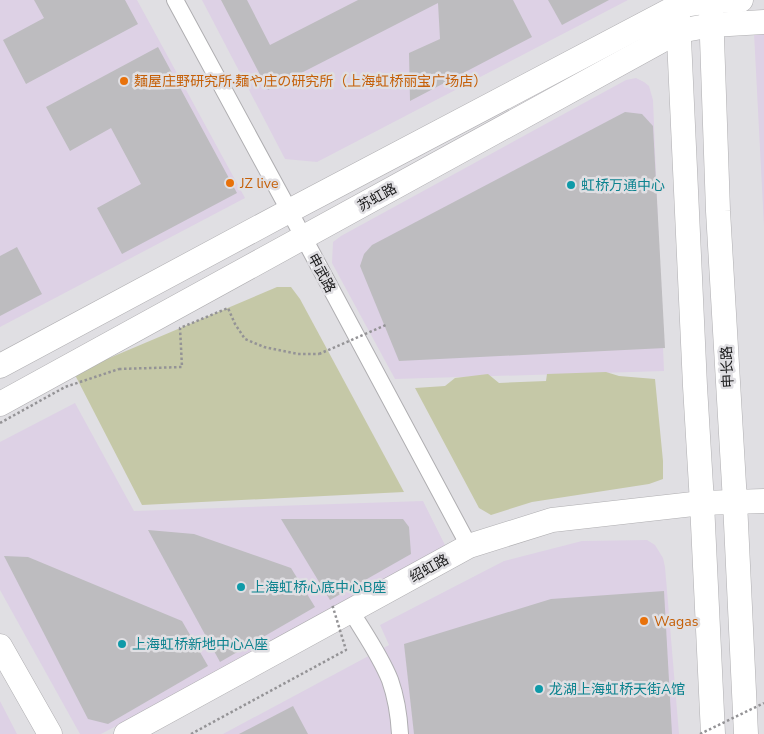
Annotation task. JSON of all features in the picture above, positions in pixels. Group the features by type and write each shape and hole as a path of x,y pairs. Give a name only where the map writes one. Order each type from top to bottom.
{"main road":[{"name":"苏虹路","path":"0,366 678,3 740,0"},
{"name":"申长路","path":"711,1 718,211 746,734"},
{"path":"678,3 713,734"},
{"name":"苏虹路","path":"0,404 679,31 712,25 764,22"},
{"name":"绍虹路","path":"126,734 342,607 469,546 552,520 702,503 764,501"},
{"path":"0,646 50,734"}],"street":[{"name":"申武路","path":"175,0 469,546"},
{"path":"342,607 378,656 390,681 400,719 400,734"}],"path":[{"path":"0,423 65,388 119,368 182,367 180,328 228,308 235,324 245,338 264,347 298,354 319,354 386,325"},
{"path":"191,734 346,650 342,607"},
{"path":"700,734 764,703"}],"shaded area":[{"path":"0,0 137,0 245,198 0,327"},
{"path":"202,0 628,0 317,162 285,159"},
{"path":"764,32 764,227 754,33"},
{"name":"虹桥万通中心","path":"636,78 649,86 653,100 664,371 395,379 332,263 333,242 626,80"},
{"path":"75,403 134,511 423,501 446,547 439,556 101,734 80,734 0,590 0,442"},
{"path":"647,540 655,545 663,558 665,567 679,734 223,734 389,645 380,625 504,561 582,541"},
{"path":"0,701 17,734 0,734"}],"green space":[{"path":"277,287 291,287 300,299 404,492 142,505 74,373"},
{"path":"606,372 619,376 655,379 663,479 649,484 532,502 491,515 479,508 415,388 445,386 455,378 488,374 499,383 546,381 547,374"}],"building":[{"path":"34,0 125,0 138,24 26,84 3,40 44,18"},
{"path":"221,0 247,0 270,45 358,0 513,0 532,37 410,101 409,53 440,39 438,3 268,90"},
{"path":"548,0 609,0 562,25"},
{"path":"158,47 237,193 122,254 97,208 141,184 111,128 70,151 46,107"},
{"name":"虹桥万通中心","path":"625,112 642,114 653,126 665,348 399,361 360,266 364,254 372,245"},
{"path":"17,247 42,294 0,316 0,256"},
{"path":"281,519 403,519 409,527 411,554 330,600"},
{"name":"上海虹桥心底中心B座","path":"148,530 194,534 291,568 315,607 220,662"},
{"name":"上海虹桥新地中心A座","path":"4,556 28,557 182,621 208,666 108,724 88,719"},
{"name":"龙湖上海虹桥天街A馆","path":"664,591 672,734 414,734 404,644 551,599"},
{"path":"293,706 308,734 239,734"}],"place":[{"name":"麺屋庄野研究所·麺や庄の研究所（上海虹桥丽宝广场店）","path":"124,81"},
{"name":"JZ live","path":"230,183"},
{"name":"虹桥万通中心","path":"571,185"},
{"name":"上海虹桥心底中心B座","path":"241,587"},
{"name":"Wagas","path":"644,621"},
{"name":"上海虹桥新地中心A座","path":"122,644"},
{"name":"龙湖上海虹桥天街A馆","path":"539,689"}]}
